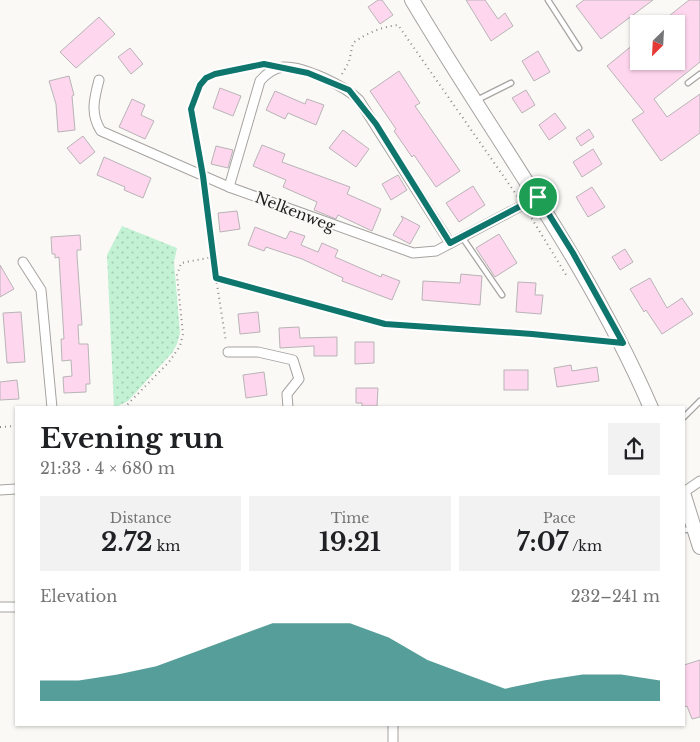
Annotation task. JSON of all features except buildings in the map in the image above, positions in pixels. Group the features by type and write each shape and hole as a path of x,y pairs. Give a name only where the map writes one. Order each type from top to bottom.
{"main road":[{"path":"412,0 573,253 623,343 650,406"},
{"path":"685,503 689,530 700,547"}],"street":[{"path":"229,187 260,81 269,72 284,67 331,82 349,90 359,100 450,243"},
{"name":"Nelkenweg","path":"99,80 93,106 94,116 101,131 229,187 413,253 436,251 538,197"},
{"path":"22,262 41,290 52,406"},
{"path":"228,352 258,352 293,360 299,379 287,394 288,406"},
{"path":"685,491 700,481"},
{"path":"0,490 15,489"},
{"path":"0,607 15,607"},
{"path":"393,726 393,742"}],"lane":[{"path":"548,0 578,48"},
{"path":"688,83 700,74"},
{"path":"476,101 511,83"},
{"path":"462,237 502,295"},
{"path":"685,416 700,401"}],"path":[{"path":"331,82 346,69 353,44 366,34 388,26 398,25 523,205 569,279"},
{"path":"228,352 203,176 191,109 200,85 215,74 264,64 284,67"},
{"path":"126,406 169,362 180,346 183,334 178,275 181,263 213,256"},
{"path":"216,278 385,324 604,340 602,334"},
{"path":"0,427 15,426"}],"green space":[{"path":"122,226 177,248 174,262 180,333 177,344 172,353 128,401 118,406 114,406 107,255"}],"route":[{"path":"264,64 296,69 349,90 359,100 376,124 450,243 538,197 573,253 623,343 532,334 385,324 216,278 203,176 191,109 200,85 206,78 242,67 264,64"}]}
